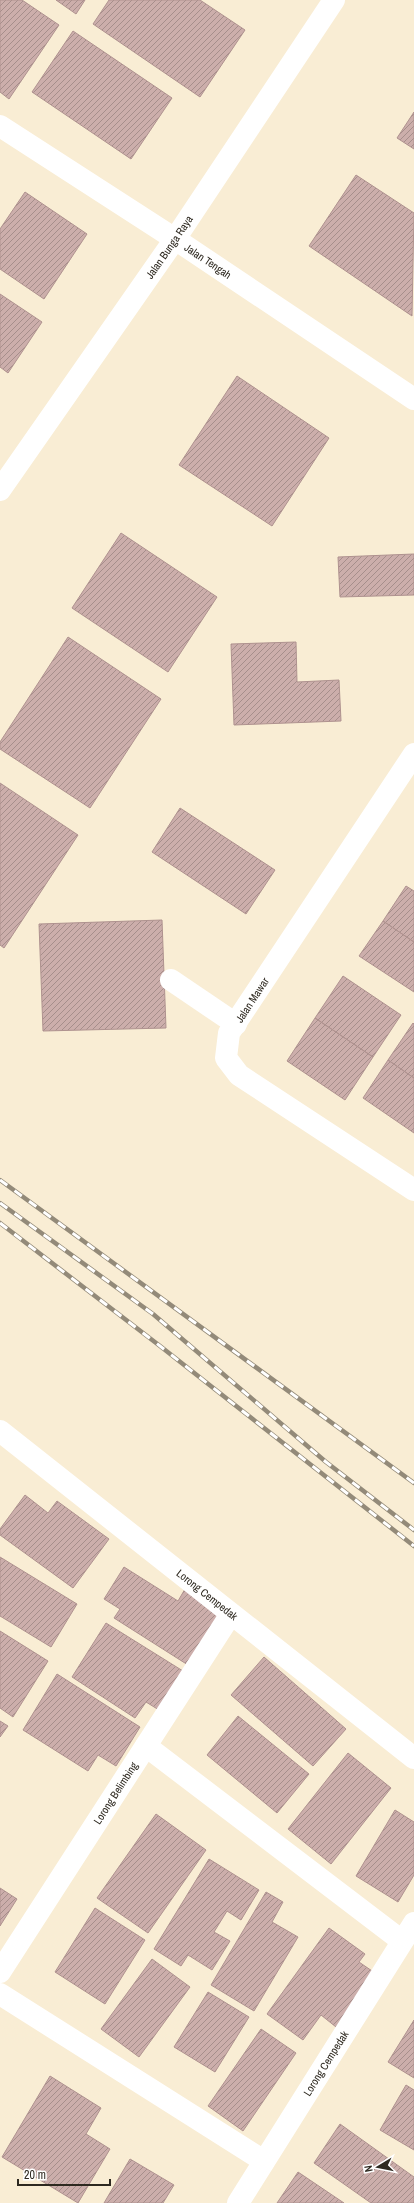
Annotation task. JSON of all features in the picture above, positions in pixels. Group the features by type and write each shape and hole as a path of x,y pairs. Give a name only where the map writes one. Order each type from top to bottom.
{"street":[{"name":"Jalan Bunga Raya","path":"0,490 175,239 334,0"},
{"name":"Jalan Tengah","path":"0,126 175,239 414,399"},
{"name":"Jalan Mawar","path":"414,754 229,1033 226,1058 239,1075 414,1190"},
{"path":"172,980 236,1024"},
{"name":"Lorong Cempedak","path":"3,1441 230,1614 414,1758"},
{"name":"Lorong Belimbing","path":"0,1972 230,1614"},
{"path":"146,1746 402,1941"},
{"name":"Lorong Cempedak","path":"238,2203 414,1923"},
{"path":"0,1994 264,2161"}],"building":[{"path":"0,0 22,0 59,25 9,99 0,92"},
{"path":"56,0 85,0 76,14"},
{"path":"109,0 200,0 245,30 200,97 93,24"},
{"path":"73,31 172,98 131,159 32,92"},
{"path":"414,112 414,149 397,138"},
{"path":"356,175 414,213 412,316 309,246"},
{"path":"25,192 87,234 44,299 0,269 0,229"},
{"path":"0,294 42,322 8,373 0,367"},
{"path":"237,376 329,438 272,526 179,465"},
{"path":"121,533 217,597 168,672 72,608"},
{"path":"414,554 414,595 340,597 338,557"},
{"path":"68,637 161,699 90,808 0,749 0,742"},
{"path":"296,642 297,682 339,680 341,721 234,725 231,644"},
{"path":"0,783 78,835 4,948 0,945"},
{"path":"180,808 275,870 246,914 152,852"},
{"path":"406,886 414,891 414,942 383,921"},
{"path":"162,920 166,1028 43,1031 39,924"},
{"path":"383,921 414,942 414,992 359,956"},
{"path":"343,976 401,1015 373,1057 315,1018"},
{"path":"315,1018 373,1057 345,1100 287,1061"},
{"path":"413,1023 414,1024 414,1078 388,1060"},
{"path":"388,1060 414,1078 414,1133 363,1098"},
{"path":"25,1495 48,1513 57,1501 109,1539 73,1588 0,1535 0,1529"},
{"path":"0,1557 77,1604 51,1647 0,1616"},
{"path":"124,1567 178,1601 185,1589 221,1612 188,1665 114,1618 120,1609 104,1599"},
{"path":"106,1623 183,1671 159,1710 146,1702 135,1718 72,1677"},
{"path":"0,1631 48,1661 13,1717 0,1708"},
{"path":"264,1657 346,1729 313,1766 231,1695"},
{"path":"57,1674 140,1727 116,1766 98,1755 88,1771 23,1730"},
{"path":"238,1716 309,1774 277,1813 207,1755"},
{"path":"0,1721 8,1726 0,1737"},
{"path":"348,1753 391,1788 331,1864 288,1829"},
{"path":"395,1810 414,1822 414,1875 398,1902 356,1876"},
{"path":"156,1814 206,1850 148,1933 97,1898"},
{"path":"209,1859 259,1890 241,1920 227,1911 214,1932 230,1941 212,1970 188,1955 181,1966 154,1949"},
{"path":"0,1888 17,1899 0,1926"},
{"path":"266,1892 283,1902 272,1922 298,1937 254,2011 211,1985"},
{"path":"95,1908 145,1940 105,2004 55,1972"},
{"path":"329,1928 365,1954 359,1962 375,1973 336,2027 321,2015 303,2040 267,2014"},
{"path":"152,1959 190,1987 139,2057 101,2029"},
{"path":"208,1992 249,2017 215,2072 174,2047"},
{"path":"414,2020 414,2078 388,2062"},
{"path":"261,2029 296,2053 243,2131 208,2106"},
{"path":"50,2076 101,2108 86,2134 110,2149 78,2203 2,2157"},
{"path":"406,2085 414,2090 414,2150 380,2130"},
{"path":"340,2124 414,2177 414,2203 371,2203 314,2163"},
{"path":"130,2159 174,2185 163,2203 104,2203"},
{"path":"298,2172 344,2203 277,2203"}],"railway":[{"path":"0,1180 414,1483"},
{"path":"0,1203 153,1314 326,1462 414,1530"},
{"path":"0,1223 160,1346 414,1546"}]}
